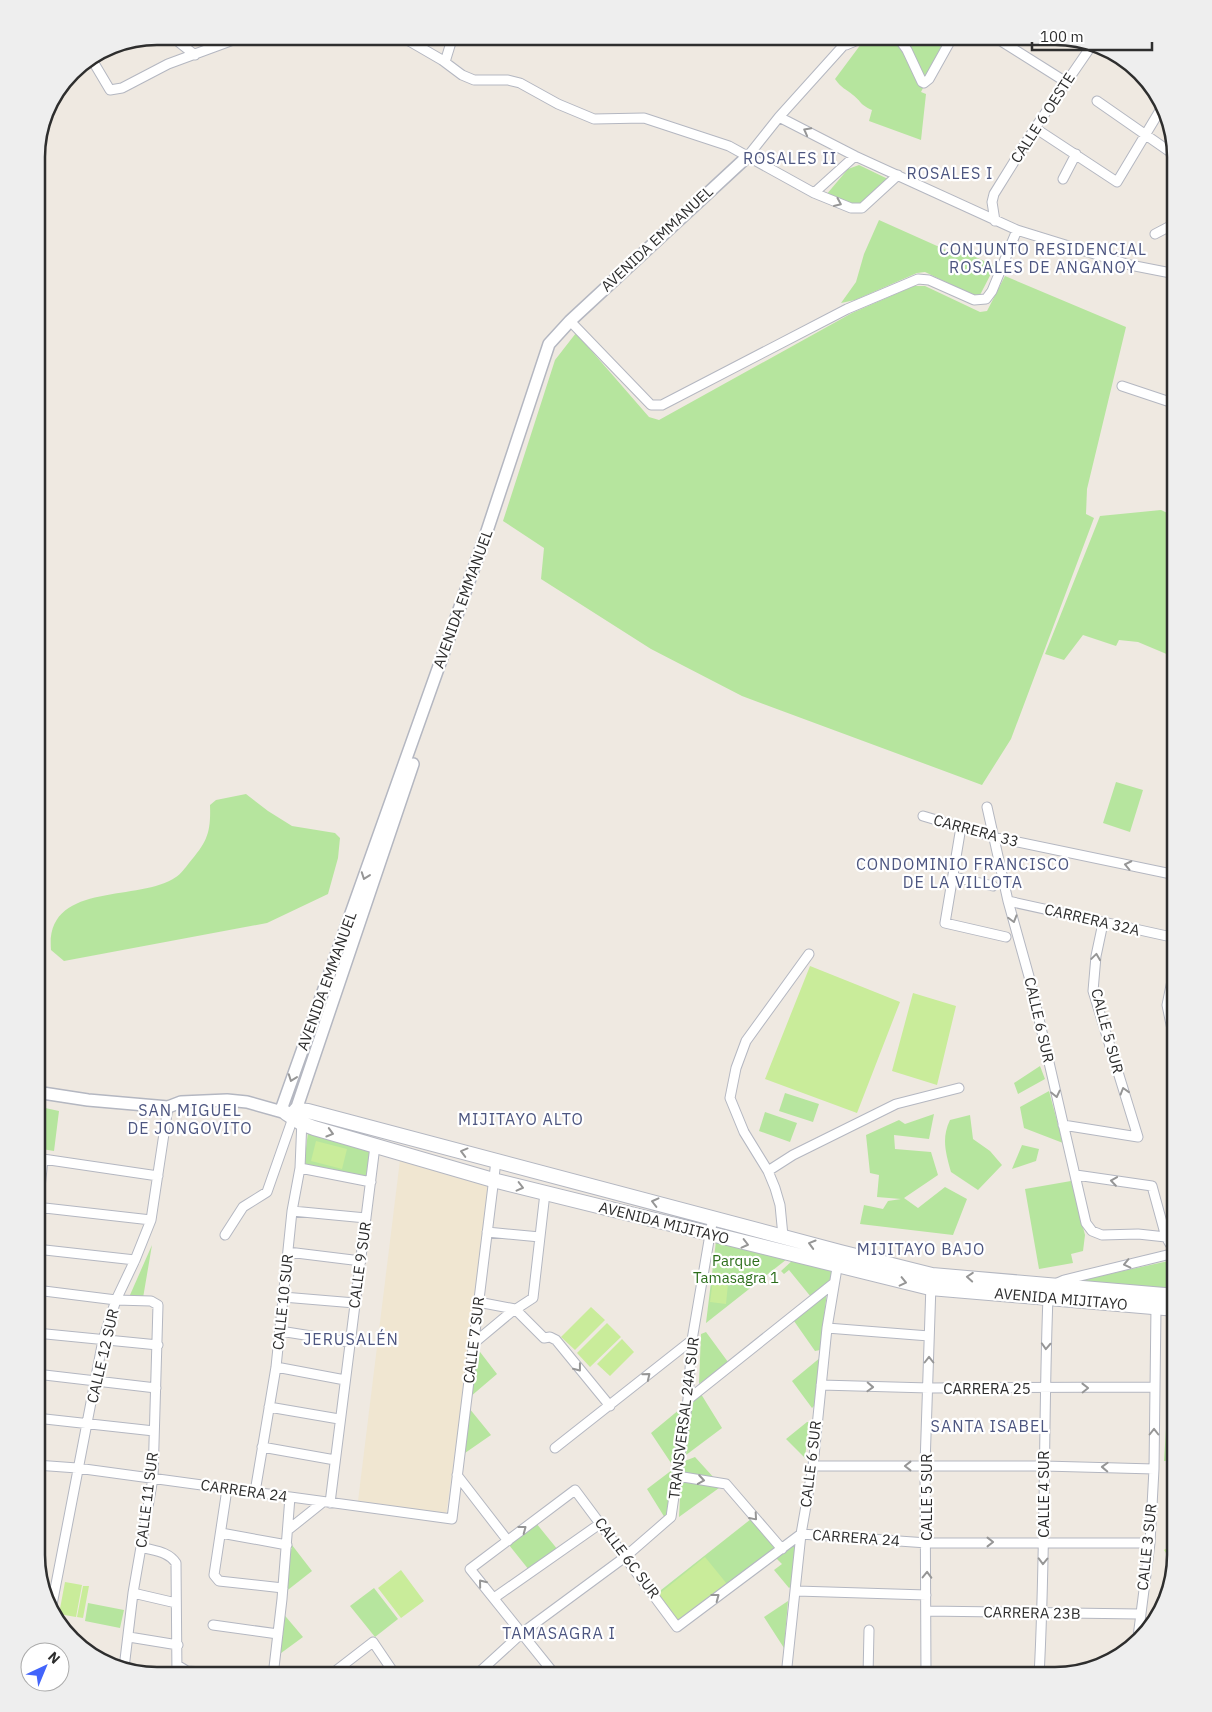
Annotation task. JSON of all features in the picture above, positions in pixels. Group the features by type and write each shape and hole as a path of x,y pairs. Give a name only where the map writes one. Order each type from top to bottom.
{"main road":[{"name":"AVENIDA MIJITAYO","path":"293,1114 376,1146 494,1180 837,1267 931,1282 1048,1297 1167,1309"},
{"name":"AVENIDA MIJITAYO","path":"293,1114 496,1161 713,1217 840,1252 931,1282 1055,1284 1167,1295"}],"street":[{"path":"182,45 195,55"},
{"path":"95,64 110,90 122,88 168,64 221,45"},
{"path":"416,45 445,62 462,75 474,80 508,80 520,83 558,104 594,119 644,118 729,146 814,192 851,208 862,208 898,175"},
{"path":"445,62 451,45"},
{"path":"749,157 779,117 845,45"},
{"path":"904,45 922,82 929,79 948,45"},
{"path":"1007,45 1066,82"},
{"name":"CALLE 6 OESTE","path":"994,221 992,202 994,194 1035,128 1088,50"},
{"path":"1097,101 1166,149"},
{"path":"1035,128 1117,182 1158,114"},
{"path":"779,117 855,156 994,221 1130,266 1167,272"},
{"path":"1063,179 1076,154"},
{"path":"814,192 855,156"},
{"name":"AVENIDA EMMANUEL","path":"293,1114 553,345 571,322 749,157"},
{"path":"1155,234 1167,228"},
{"path":"571,322 651,405 662,405 847,309 918,279 929,280 974,300 986,298 992,291 1017,230"},
{"path":"1122,386 1167,401"},
{"name":"CALLE 6 SUR","path":"987,807 1008,901 1030,980 1086,1223 1092,1231 1102,1235 1138,1234 1166,1237"},
{"name":"CARRERA 33","path":"923,816 994,837 1167,873"},
{"path":"961,827 945,923 1006,937"},
{"path":"954,877 994,886"},
{"name":"CARRERA 32A","path":"1008,901 1167,936"},
{"name":"CALLE 5 SUR","path":"1063,1125 1138,1137 1094,991 1096,956 1103,923"},
{"path":"783,1236 780,1205 768,1171 744,1132 730,1098 734,1078 746,1041 809,954"},
{"path":"768,1171 793,1155 896,1104 959,1088"},
{"path":"45,1093 88,1100 168,1107 181,1102 227,1100 247,1102 293,1114 267,1192 243,1207 225,1235"},
{"name":"CALLE 12 SUR","path":"53,1597 103,1340 116,1300 151,1220 168,1107"},
{"name":"CALLE 10 SUR","path":"255,1492 276,1367 292,1211 300,1168 293,1114"},
{"name":"CALLE 9 SUR","path":"327,1502 335,1460 376,1146"},
{"path":"45,1160 158,1176"},
{"name":"CALLE 7 SUR","path":"452,1519 496,1161"},
{"path":"300,1168 371,1182"},
{"path":"1076,1175 1152,1186 1166,1237"},
{"path":"474,1343 515,1309 533,1298 545,1193"},
{"path":"45,1208 151,1220"},
{"path":"292,1211 366,1218"},
{"name":"TRANSVERSAL 24A SUR","path":"485,1667 522,1633 625,1557 671,1518 688,1399 692,1340 713,1217"},
{"path":"487,1232 540,1238"},
{"path":"45,1249 135,1260"},
{"path":"288,1252 361,1261"},
{"name":"CALLE 6 SUR","path":"787,1667 797,1591 801,1534 813,1466 827,1328 840,1252"},
{"path":"1055,1284 1078,1276 1167,1256"},
{"name":"CALLE 5 SUR","path":"926,1667 927,1543 925,1465 931,1282"},
{"path":"690,1398 834,1283"},
{"name":"CALLE 4 SUR","path":"1039,1667 1042,1614 1044,1389 1048,1297 1055,1284"},
{"path":"45,1291 116,1300"},
{"path":"283,1297 355,1303"},
{"name":"CALLE 11 SUR","path":"116,1300 155,1302 158,1309 153,1478 133,1593 125,1662"},
{"path":"478,1302 515,1309 544,1338 550,1337 556,1340 610,1406"},
{"name":"CALLE 3 SUR","path":"1138,1629 1150,1543 1154,1469 1154,1387 1158,1321 1156,1308"},
{"path":"827,1328 929,1336"},
{"path":"280,1331 349,1342"},
{"path":"45,1334 158,1345"},
{"path":"555,1448 692,1340"},
{"path":"276,1367 345,1380"},
{"path":"45,1375 156,1388"},
{"name":"CARRERA 25","path":"821,1385 1044,1389 1154,1387"},
{"path":"269,1407 339,1420"},
{"path":"45,1419 154,1431"},
{"path":"262,1447 335,1460"},
{"name":"CARRERA 24","path":"45,1466 77,1468 452,1519"},
{"path":"813,1466 1044,1466 1154,1469"},
{"path":"457,1475 508,1541 470,1569 549,1667"},
{"path":"676,1476 726,1484 782,1548 801,1534"},
{"path":"227,1489 214,1575 219,1581 283,1588"},
{"name":"CALLE 6C SUR","path":"508,1541 575,1490 601,1522 677,1627 782,1548"},
{"path":"272,1667 283,1588 290,1497"},
{"path":"288,1530 327,1502"},
{"path":"494,1598 601,1522"},
{"path":"221,1533 286,1545"},
{"name":"CARRERA 24","path":"801,1534 927,1543 1150,1543"},
{"path":"141,1547 171,1556 176,1563 177,1665 180,1667"},
{"path":"797,1591 926,1595"},
{"path":"133,1593 176,1603"},
{"name":"CARRERA 23B","path":"926,1611 1139,1614"},
{"path":"213,1625 278,1634"},
{"path":"868,1667 869,1630"},
{"path":"129,1637 178,1645"},
{"path":"340,1667 373,1642 390,1667"}],"shaded area":[{"path":"400,1160 489,1184 477,1299 446,1515 358,1501"}],"green space":[{"path":"860,45 939,45 943,48 921,92 926,94 921,140 869,121 872,110 842,87 835,79"},
{"path":"859,165 890,180 857,207 826,195 848,169"},
{"path":"879,220 955,254 958,249 995,266 980,295 975,296 925,272 917,273 855,300 841,303 856,282 864,254"},
{"path":"1005,276 1126,327 1087,489 1086,514 1094,518 1011,739 982,785 742,696 651,649 541,579 544,548 503,521 555,360 576,333 649,417 659,420 852,313 914,286 925,286 980,312 987,311"},
{"path":"1161,510 1167,513 1167,654 1138,642 1119,640 1116,646 1083,635 1064,660 1045,654 1100,516"},
{"path":"1116,782 1143,790 1130,832 1103,823"},
{"path":"246,794 292,826 335,833 340,838 338,858 328,894 267,923 64,961 51,950 53,928 63,913 78,903 97,897 160,885 176,877 195,856 207,837 210,823 210,805 216,800"},
{"path":"810,966 900,1002 857,1113 765,1079"},
{"path":"913,993 956,1006 937,1085 892,1071"},
{"path":"1040,1066 1045,1079 1018,1094 1014,1083"},
{"path":"1049,1091 1063,1143 1024,1128 1020,1107"},
{"path":"785,1093 819,1104 813,1122 779,1111"},
{"path":"45,1108 59,1111 54,1151 45,1150"},
{"path":"765,1112 797,1123 790,1142 759,1131"},
{"path":"934,1114 929,1139 894,1135 895,1149 931,1152 938,1175 904,1198 918,1208 945,1187 967,1199 953,1235 860,1224 864,1205 883,1209 888,1201 901,1199 877,1197 879,1175 870,1173 866,1135 899,1120 905,1124"},
{"path":"970,1115 973,1139 990,1151 1002,1165 978,1190 951,1172 945,1146 947,1127 950,1120"},
{"path":"308,1132 371,1149 367,1179 304,1165"},
{"path":"316,1141 347,1149 342,1169 311,1161"},
{"path":"1022,1145 1039,1149 1036,1161 1012,1169"},
{"path":"1071,1181 1085,1235 1083,1251 1071,1254 1073,1263 1039,1269 1025,1189"},
{"name":"Parque Tamasagra 1","path":"716,1241 787,1259 706,1323"},
{"path":"152,1245 143,1298 130,1295"},
{"path":"794,1259 833,1268 832,1281 811,1297 789,1270 784,1274 781,1271"},
{"path":"1167,1261 1167,1290 1082,1282 1086,1279"},
{"path":"714,1272 729,1274 726,1304 710,1302"},
{"path":"827,1292 820,1350 815,1351 794,1321"},
{"path":"591,1307 605,1320 575,1350 561,1337"},
{"path":"607,1323 621,1337 590,1367 577,1353"},
{"path":"706,1332 728,1362 699,1384 701,1334"},
{"path":"622,1339 634,1352 610,1376 597,1364"},
{"path":"477,1348 497,1374 470,1397"},
{"path":"821,1357 814,1406 812,1408 792,1381"},
{"path":"701,1394 722,1428 686,1455 691,1400"},
{"path":"469,1408 491,1435 465,1453"},
{"path":"680,1409 673,1461 671,1463 651,1433"},
{"path":"1167,1413 1167,1461 1164,1461"},
{"path":"809,1422 805,1458 786,1439"},
{"path":"695,1457 715,1479 684,1475 682,1462"},
{"path":"672,1470 669,1508 665,1518 647,1489"},
{"path":"681,1479 719,1488 679,1517"},
{"path":"751,1519 777,1547 679,1623 656,1594"},
{"path":"536,1523 558,1550 529,1570 509,1545"},
{"path":"796,1541 795,1583 789,1588 774,1570 782,1564 775,1557"},
{"path":"292,1545 312,1571 284,1593"},
{"path":"705,1557 727,1584 679,1622 659,1594"},
{"path":"401,1570 424,1601 401,1618 378,1588"},
{"path":"65,1582 82,1585 76,1617 62,1615 60,1610"},
{"path":"83,1586 89,1586 83,1618 77,1617"},
{"path":"374,1588 398,1619 375,1637 350,1606"},
{"path":"788,1601 784,1648 764,1617"},
{"path":"88,1603 124,1610 120,1628 85,1621"},
{"path":"281,1611 303,1637 277,1656"}],"district":[{"name":"ROSALES II","path":"790,158"},
{"name":"ROSALES I","path":"950,173"},
{"name":"CONJUNTO RESIDENCIAL ROSALES DE ANGANOY","path":"1043,258"},
{"name":"CONDOMINIO FRANCISCO DE LA VILLOTA","path":"963,873"},
{"name":"SAN MIGUEL DE JONGOVITO","path":"190,1119"},
{"name":"MIJITAYO ALTO","path":"521,1119"},
{"name":"MIJITAYO BAJO","path":"921,1249"},
{"name":"JERUSALÉN","path":"351,1339"},
{"name":"SANTA ISABEL","path":"990,1426"},
{"name":"TAMASAGRA I","path":"559,1633"}]}
